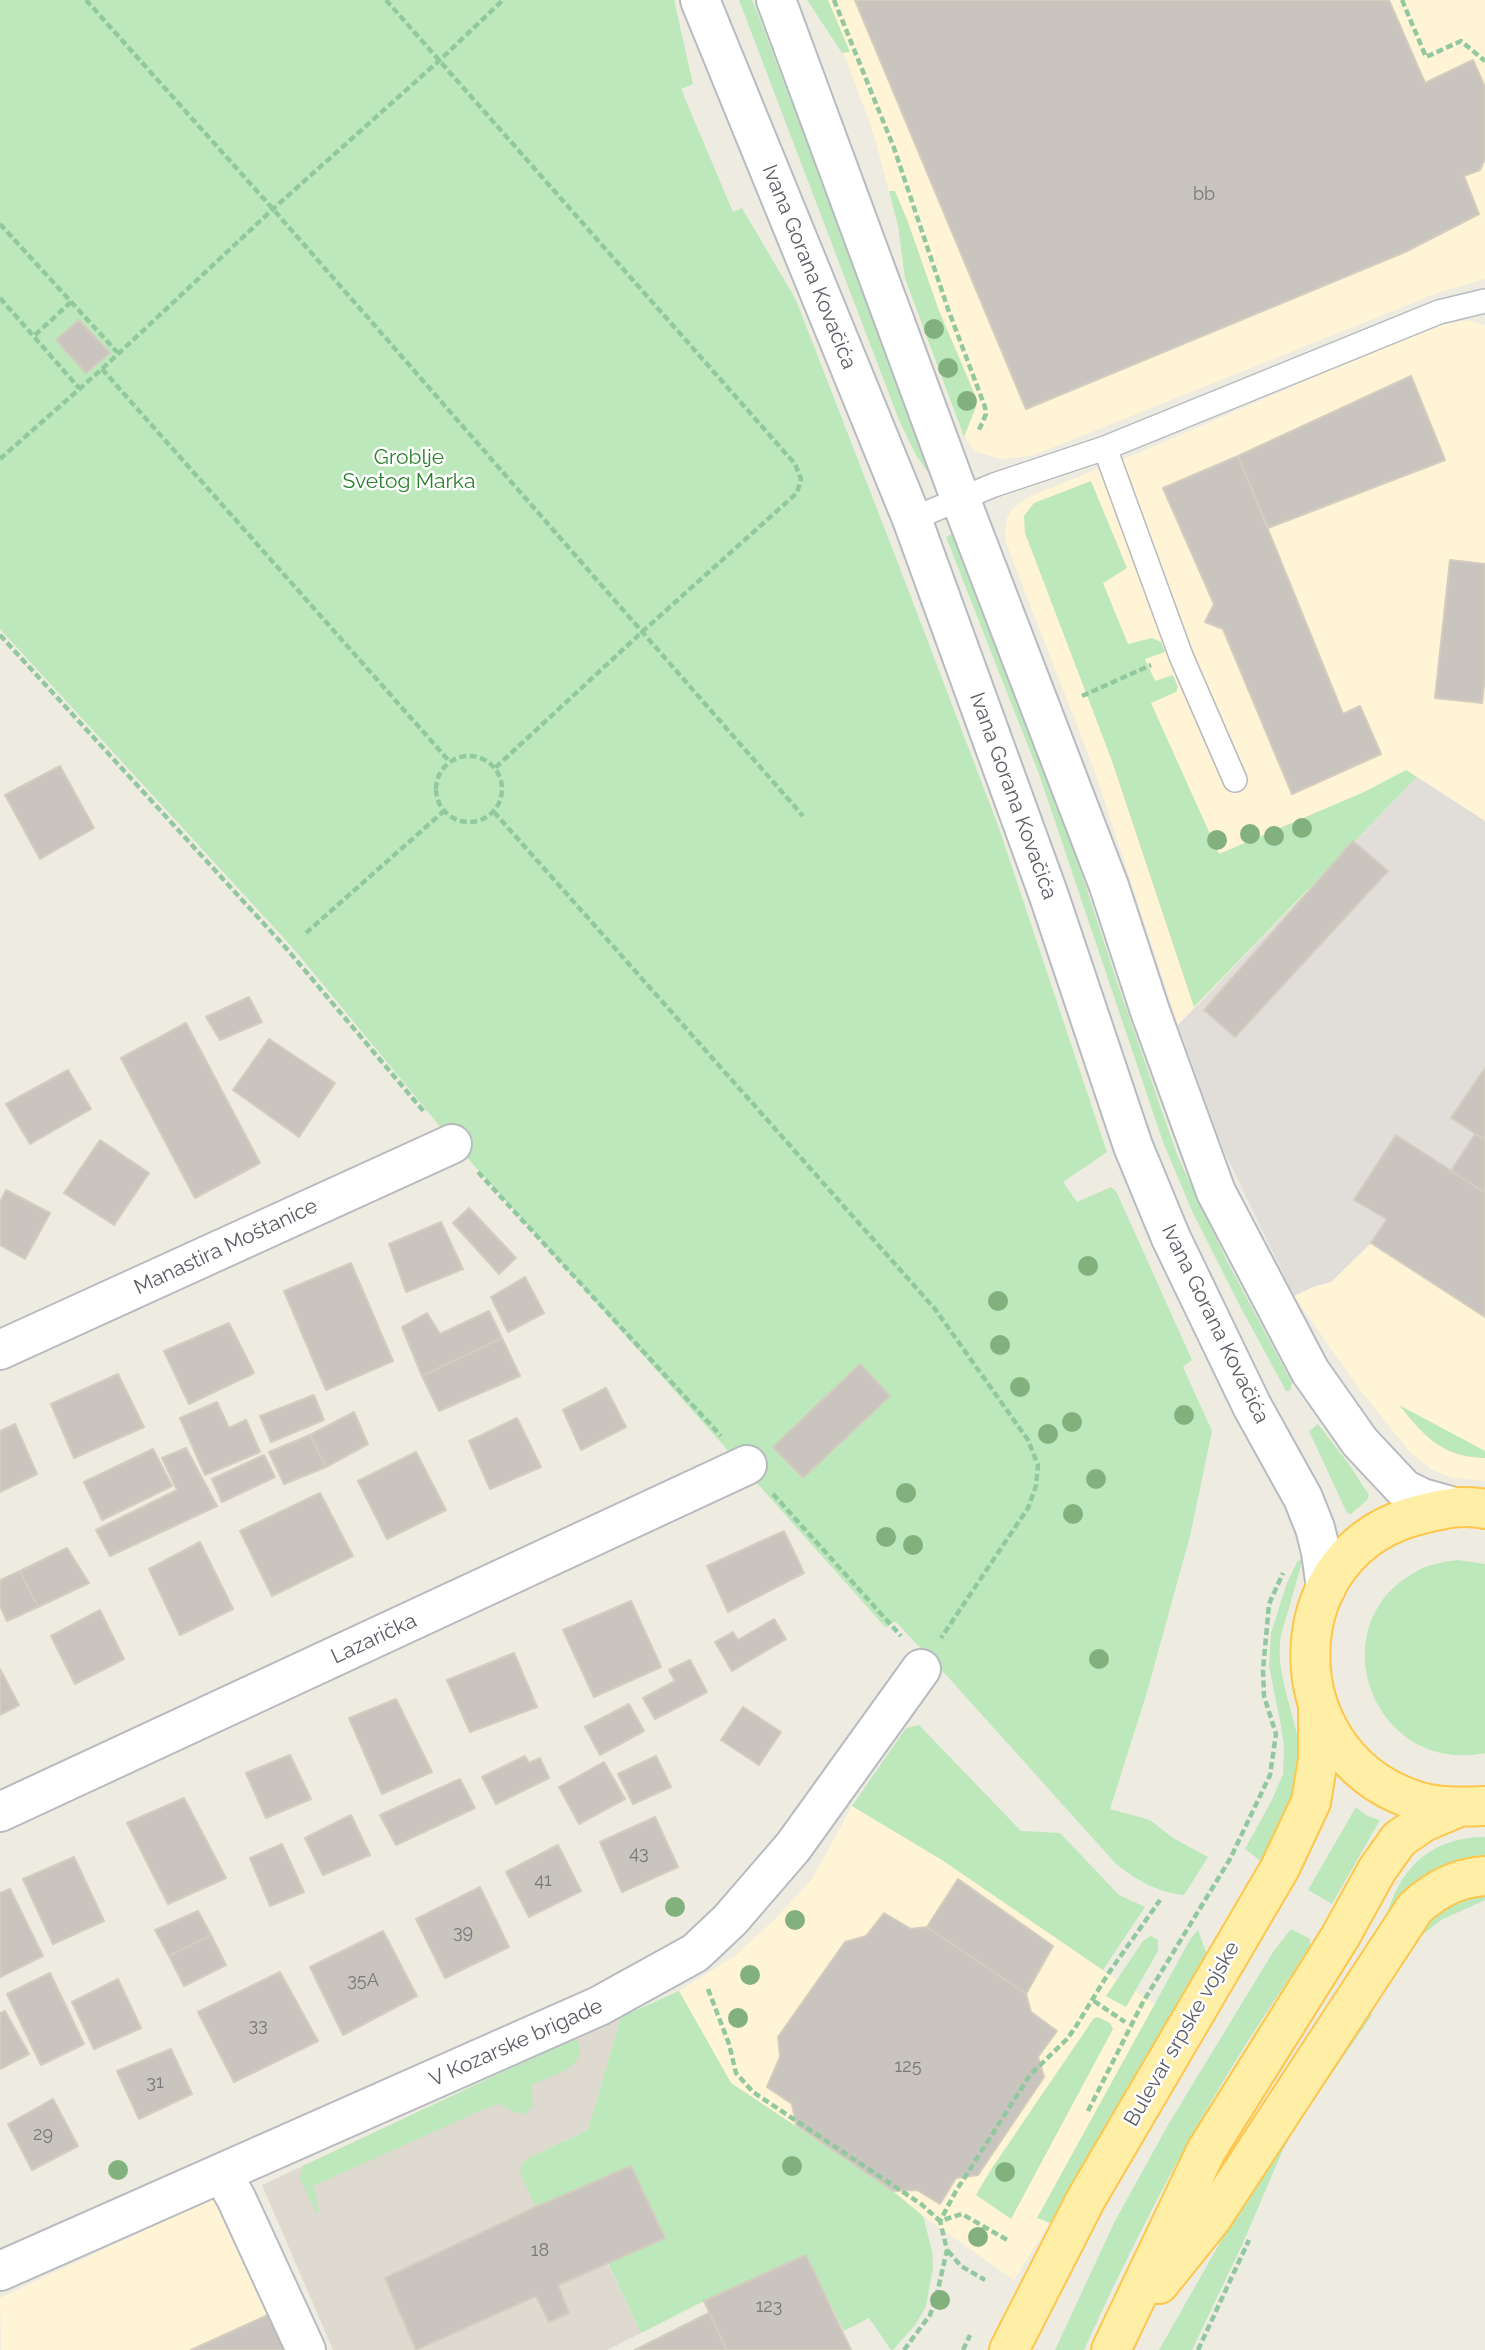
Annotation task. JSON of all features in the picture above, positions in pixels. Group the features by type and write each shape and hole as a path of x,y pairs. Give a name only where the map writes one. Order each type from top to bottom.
{"main road":[{"name":"Ivana Gorana Kovačića","path":"700,0 912,519 1049,896 1133,1146 1171,1238 1252,1406 1303,1498 1321,1552 1325,1588"},
{"path":"776,0 960,498 1104,873 1150,1011 1216,1192 1310,1371 1360,1442 1404,1489 1422,1498 1476,1508"},
{"name":"Manastira Moštanice","path":"0,1350 452,1144"},
{"name":"Lazarička","path":"0,1812 747,1465"},
{"path":"1471,1807 1412,1800 1371,1779 1339,1748 1318,1707 1309,1667 1312,1627 1325,1588 1345,1559 1371,1536 1401,1519 1476,1508"},
{"name":"V Kozarske brigade","path":"0,2271 599,2006 695,1954 730,1920 793,1847 921,1669"},
{"name":"Bulevar srpske vojske","path":"1009,2350 1086,2199 1280,1868 1311,1802 1318,1760 1318,1707"},
{"path":"1114,2344 1206,2151 1340,1937 1377,1870 1399,1839 1424,1822 1471,1807"},
{"path":"1114,2344 1212,2218 1416,1908 1432,1893 1452,1882 1485,1876"},
{"path":"222,2173 306,2350"}],"lane":[{"path":"912,519 1013,477 1105,448 1439,312 1485,301"},
{"path":"1105,448 1181,656 1235,780"}],"path":[{"path":"86,0 273,209 803,816"},
{"path":"386,0 441,59 795,464 801,479 797,493 495,768"},
{"path":"0,459 102,369 117,352 503,0"},
{"path":"1402,0 1426,57 1461,41 1485,61"},
{"path":"0,224 117,352"},
{"path":"0,298 79,388"},
{"path":"35,335 71,302"},
{"path":"102,369 450,762"},
{"path":"1082,696 1149,666 1181,656"},
{"path":"465,756 476,756 495,768 503,785 500,804 494,812 486,818 465,822 444,811 436,795 436,784 439,775 450,762 465,756"},
{"path":"306,933 444,811"},
{"path":"494,812 935,1309 1028,1440 1038,1465 1037,1486 1028,1508 921,1669"},
{"path":"1223,1871 1270,1775 1276,1734 1264,1696 1265,1631 1269,1604 1286,1566"},
{"path":"940,2221 1030,2075 1066,2039 1160,1900"},
{"path":"695,1954 729,2044 736,2073 753,2092 920,2204 940,2221 947,2250 936,2298 930,2315 904,2350"},
{"path":"1094,2001 1125,2022"},
{"path":"940,2221 962,2214 1009,2241"},
{"path":"947,2250 961,2266 985,2280"}],"shaded area":[{"path":"807,0 1485,0 1485,279 1440,292 1032,456 1001,459 974,451 962,433 905,281 898,226 874,135 846,59"},
{"path":"1467,320 1485,325 1485,821 1417,777 1178,1025 1094,769 1006,543 1007,518 1012,509 1028,497 1143,451 1431,327"},
{"path":"1417,777 1485,821 1485,1193 1396,1135 1354,1200 1387,1219 1371,1243 1331,1282 1294,1296 1224,1151 1178,1025"},
{"path":"1396,1135 1485,1193 1485,1481 1452,1478 1431,1469 1410,1452 1358,1387 1294,1296 1331,1282 1371,1243 1386,1220 1354,1200"},
{"path":"852,1806 942,1860 1177,2018 1014,2280 923,2216 893,2191 731,2083 679,1991 736,1955 776,1918 812,1879"},
{"path":"621,2017 588,2130 530,2157 536,2207 631,2166 665,2238 608,2264 641,2333 607,2350 333,2350 262,2185"},
{"path":"220,2195 292,2350 1,2350 0,2298"}],"green space":[{"name":"Groblje Svetog Marka","path":"0,0 674,0 693,84 681,89 733,212 742,208 796,300 999,828 1107,1152 1063,1182 1077,1202 1111,1187 1116,1191 1192,1360 1183,1367 1212,1431 1190,1536 1147,1692 1110,1809 1150,1820 1173,1838 1208,1857 1184,1895 1147,1884 1116,1864 895,1621 886,1628 447,1135 293,948 0,629"},
{"path":"739,0 752,0 756,9 932,471 927,471 916,455 899,420"},
{"path":"807,0 828,0 850,52 842,53"},
{"path":"889,191 895,191 938,308 975,395 976,407 964,437 905,279 898,226"},
{"path":"1091,481 1127,568 1103,583 1128,644 1152,638 1161,642 1165,652 1145,659 1155,681 1173,675 1178,687 1176,692 1151,703 1219,854 1364,792 1406,770 1417,777 1194,1007 1112,761 1025,533 1024,516 1034,503"},
{"path":"954,533 1058,801 1178,1157 1227,1261 1292,1383 1290,1391 1286,1391 1241,1308 1192,1211 1163,1142 1039,774 946,537"},
{"path":"1399,1405 1485,1451 1485,1458 1457,1454 1436,1443 1417,1427"},
{"path":"1318,1424 1369,1495 1351,1514 1347,1513 1309,1431"},
{"path":"1303,1558 1280,1641 1283,1681 1299,1746 1298,1776 1289,1806 1262,1862 1245,1849 1283,1774 1284,1747 1269,1666 1271,1633 1287,1583 1297,1562"},
{"path":"1458,1560 1485,1564 1485,1753 1446,1754 1413,1742 1388,1720 1372,1691 1365,1658 1369,1625 1386,1595 1417,1571"},
{"path":"919,1725 1021,1831 1060,1833 1119,1895 1145,1907 1103,1970 942,1860 852,1806 906,1728"},
{"path":"1356,1807 1367,1816 1380,1820 1332,1904 1308,1890"},
{"path":"1485,1837 1485,1859 1388,1912 1402,1880 1423,1856 1451,1842"},
{"path":"1485,1892 1485,1900 1441,1920 1417,1939 1429,1923 1446,1909"},
{"path":"1291,1929 1310,1939 1310,1945 1244,2047 1174,2167 1084,2350 1055,2350 1115,2221 1168,2125 1273,1952"},
{"path":"1198,1930 1206,1952 1206,1963 1128,2098 1050,2223 1037,2218 1191,1938"},
{"path":"1151,1936 1158,1940 1158,1951 1126,2007 1106,1996 1143,1941"},
{"path":"679,1991 731,2083 893,2191 923,2216 932,2251 933,2268 926,2306 916,2324 893,2350 869,2318 844,2331 806,2255 641,2333 608,2263 665,2238 631,2166 536,2207 520,2173 523,2163 530,2157 588,2130 621,2017"},
{"path":"1365,2010 1372,2015 1296,2126 1282,2152 1192,2350 1159,2350 1276,2144"},
{"path":"1098,2017 1110,2023 1113,2029 1011,2219 976,2195 1094,2018"},
{"path":"573,2039 578,2041 578,2058 566,2070 531,2085 533,2105 527,2113 517,2113 499,2104 313,2186 319,2211 316,2212 300,2178 303,2166"}],"building":[{"path":"855,0 1389,0 1425,83 1473,60 1485,87 1485,159 1480,170 1464,176 1479,214 1405,252 1026,409"},
{"path":"79,320 110,353 86,373 56,340"},
{"path":"1411,376 1445,460 1268,528 1238,456"},
{"path":"1238,456 1343,714 1360,706 1381,754 1292,794 1223,629 1205,622 1214,604 1163,488"},
{"path":"1450,560 1485,564 1485,676 1482,703 1435,698"},
{"path":"60,766 94,828 40,859 5,795"},
{"path":"1353,841 1388,871 1235,1037 1204,1010"},
{"path":"249,997 262,1022 220,1040 206,1017"},
{"path":"186,1023 260,1163 195,1198 121,1058"},
{"path":"269,1039 335,1083 299,1137 233,1090"},
{"path":"1485,1068 1485,1140 1451,1118"},
{"path":"68,1070 91,1109 30,1144 6,1104"},
{"path":"1475,1134 1485,1140 1485,1193 1451,1171"},
{"path":"1396,1135 1485,1193 1485,1317 1371,1243 1387,1219 1354,1200"},
{"path":"100,1140 149,1173 114,1225 64,1193"},
{"path":"6,1190 50,1213 25,1259 0,1245 0,1202"},
{"path":"469,1208 516,1258 499,1274 453,1223"},
{"path":"441,1222 463,1269 406,1292 389,1244"},
{"path":"351,1263 393,1361 326,1390 284,1291"},
{"path":"525,1277 544,1313 508,1332 491,1297"},
{"path":"489,1311 502,1338 422,1376 402,1327 427,1313 440,1334"},
{"path":"229,1323 254,1373 189,1404 164,1351"},
{"path":"502,1338 520,1376 439,1411 422,1376"},
{"path":"860,1364 890,1396 803,1478 773,1447"},
{"path":"118,1374 144,1427 74,1458 51,1404"},
{"path":"606,1388 626,1427 581,1450 563,1410"},
{"path":"314,1395 324,1420 271,1442 260,1416"},
{"path":"217,1402 229,1428 246,1420 260,1452 205,1475 180,1418"},
{"path":"354,1412 368,1444 326,1467 310,1435"},
{"path":"517,1418 541,1467 490,1489 469,1441"},
{"path":"15,1424 37,1474 0,1492 0,1431"},
{"path":"310,1435 326,1467 284,1484 269,1452"},
{"path":"186,1448 217,1506 110,1556 96,1530 177,1490 162,1458"},
{"path":"153,1449 172,1486 102,1520 84,1482"},
{"path":"416,1452 446,1510 387,1539 358,1481"},
{"path":"264,1455 275,1477 222,1502 212,1479"},
{"path":"320,1493 353,1556 272,1596 240,1531"},
{"path":"784,1531 804,1573 728,1612 707,1566"},
{"path":"200,1542 233,1609 180,1635 149,1569"},
{"path":"67,1548 89,1583 38,1607 20,1571"},
{"path":"20,1571 38,1607 7,1621 0,1606 0,1580"},
{"path":"631,1601 661,1667 594,1697 563,1630"},
{"path":"100,1610 124,1659 75,1684 51,1636"},
{"path":"774,1619 786,1639 732,1671 715,1642 733,1632 738,1640"},
{"path":"514,1653 537,1707 470,1732 447,1680"},
{"path":"690,1660 707,1692 655,1719 643,1698 675,1681 669,1670"},
{"path":"0,1669 19,1705 0,1715"},
{"path":"396,1699 432,1772 382,1794 349,1718"},
{"path":"629,1704 644,1731 600,1755 585,1727"},
{"path":"743,1707 781,1732 759,1765 721,1740"},
{"path":"290,1755 311,1799 266,1818 246,1773"},
{"path":"525,1756 529,1763 540,1758 549,1778 496,1804 482,1777"},
{"path":"656,1756 671,1787 633,1804 618,1774"},
{"path":"604,1762 625,1799 579,1824 559,1787"},
{"path":"460,1779 475,1808 396,1845 380,1815"},
{"path":"184,1798 226,1878 168,1904 127,1823"},
{"path":"351,1815 370,1855 323,1875 305,1838"},
{"path":"655,1817 678,1867 622,1892 600,1842"},
{"path":"282,1844 304,1892 270,1906 250,1858"},
{"path":"558,1845 581,1891 529,1917 506,1872"},
{"path":"74,1857 104,1921 53,1944 23,1879"},
{"path":"958,1879 1053,1946 1026,1994 927,1927"},
{"path":"480,1887 509,1947 445,1978 416,1919"},
{"path":"10,1889 43,1956 0,1977 0,1893"},
{"path":"198,1911 211,1935 169,1956 155,1930"},
{"path":"884,1913 911,1929 927,1927 1026,1994 1031,2012 1057,2031 1038,2057 1044,2077 978,2175 956,2178 940,2204 917,2190 893,2191 796,2125 792,2104 767,2087 780,2057 778,2037 845,1942 866,1936"},
{"path":"383,1931 417,1996 343,2035 310,1967"},
{"path":"211,1935 226,1965 184,1986 169,1956"},
{"path":"280,1972 318,2041 234,2082 198,2012"},
{"path":"50,1973 84,2044 41,2065 7,1994"},
{"path":"118,1979 141,2028 94,2049 72,2002"},
{"path":"5,2011 29,2054 0,2069 0,2013"},
{"path":"171,2049 192,2094 139,2119 117,2071"},
{"path":"53,2099 78,2146 32,2170 8,2124"},
{"path":"631,2166 665,2238 558,2285 569,2313 549,2322 536,2296 416,2350 385,2278"},
{"path":"806,2255 851,2350 727,2350 704,2301"},
{"path":"709,2313 727,2350 635,2350"},
{"path":"268,2315 285,2350 191,2350"}]}
